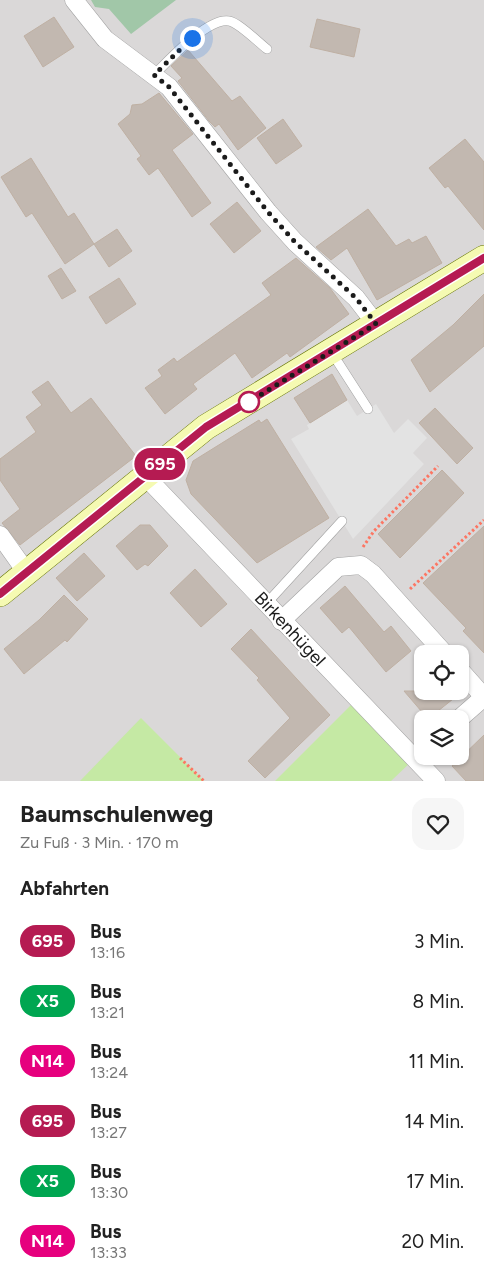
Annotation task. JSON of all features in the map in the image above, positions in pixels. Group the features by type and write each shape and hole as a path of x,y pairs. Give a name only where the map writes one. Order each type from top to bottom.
{"street":[{"path":"74,0 105,39 129,59 169,87 295,242 356,298 376,324"},
{"path":"2,589 26,573 206,427 484,258"},
{"name":"Birkenhügel","path":"145,476 281,621 414,752"},
{"path":"0,535 26,573"},
{"path":"281,621 338,566 361,565 373,574 437,645"},
{"path":"469,680 484,697 469,710"},
{"name":"Birkenhügel","path":"424,765 436,781"}],"lane":[{"path":"154,75 192,38 224,22 231,21 267,49"},
{"path":"330,351 368,409"},
{"path":"266,604 342,521"}],"path":[{"path":"361,565 363,547 374,531 438,466"},
{"path":"397,601 484,520"},
{"path":"180,758 204,781"}],"shaded area":[{"path":"0,0 484,0 484,781 0,781"},
{"path":"347,400 357,416 376,404 394,433 408,419 427,438 413,453 424,464 353,539 291,439 309,429 307,425"}],"green space":[{"path":"91,0 176,0 131,34 109,9 95,7"},
{"path":"356,700 413,760 391,781 275,781"},
{"path":"141,718 204,781 80,781"}],"building":[{"path":"54,17 74,47 43,67 24,36"},
{"path":"317,19 360,29 354,57 310,47"},
{"path":"188,50 232,101 240,96 266,128 238,150 219,124 215,127 209,121 178,81 182,78 171,66"},
{"path":"159,93 193,134 172,150 211,203 192,217 158,168 149,175 137,159 141,156 118,124 130,114 132,105 142,104"},
{"path":"283,119 302,146 276,164 257,138"},
{"path":"465,139 484,162 484,230 448,186 445,188 429,168"},
{"path":"31,158 68,217 74,213 94,244 65,264 32,213 26,217 1,177"},
{"path":"237,202 261,231 234,253 210,224"},
{"path":"368,209 396,246 409,239 412,243 426,236 442,263 377,300 347,248 331,260 316,247"},
{"path":"117,229 132,251 109,267 94,244"},
{"path":"296,258 330,288 349,314 290,357 287,353 252,378 235,353 193,384 197,389 165,414 145,388 162,376 158,370 174,358 177,362 271,295 262,283"},
{"path":"61,268 76,291 62,299 48,276"},
{"path":"119,278 136,304 106,324 89,297"},
{"path":"484,294 484,346 430,392 411,360 453,325"},
{"path":"332,374 347,400 310,423 294,398"},
{"path":"48,381 71,413 91,398 136,456 20,545 2,523 20,509 0,480 0,459 36,432 26,417 42,405 32,392"},
{"path":"435,408 473,448 457,464 419,423"},
{"path":"267,419 329,518 257,563 191,494 186,480 193,461 259,420 261,423"},
{"path":"442,470 464,493 400,558 378,534"},
{"path":"140,525 150,525 168,546 148,566 145,564 137,570 116,546"},
{"path":"484,526 484,653 463,631 466,628 423,583"},
{"path":"84,553 105,576 77,601 56,578"},
{"path":"195,569 227,604 201,627 170,593"},
{"path":"345,586 384,632 391,626 411,651 386,672 349,627 342,633 320,608"},
{"path":"64,595 88,619 67,642 65,640 24,674 4,649 39,620"},
{"path":"251,629 330,715 265,778 248,761 290,718 257,680 259,678 231,649"},
{"path":"404,691 414,691 414,700 452,700 439,710 420,710"},
{"path":"484,735 484,781 466,781 452,766 469,765 469,750"}],"bus line":[{"name":"695","path":"0,594 206,427 484,258"}],"route":[{"path":"192,38 154,75 169,87 268,212 295,242 356,298 376,324 247,403 249,402"}]}
